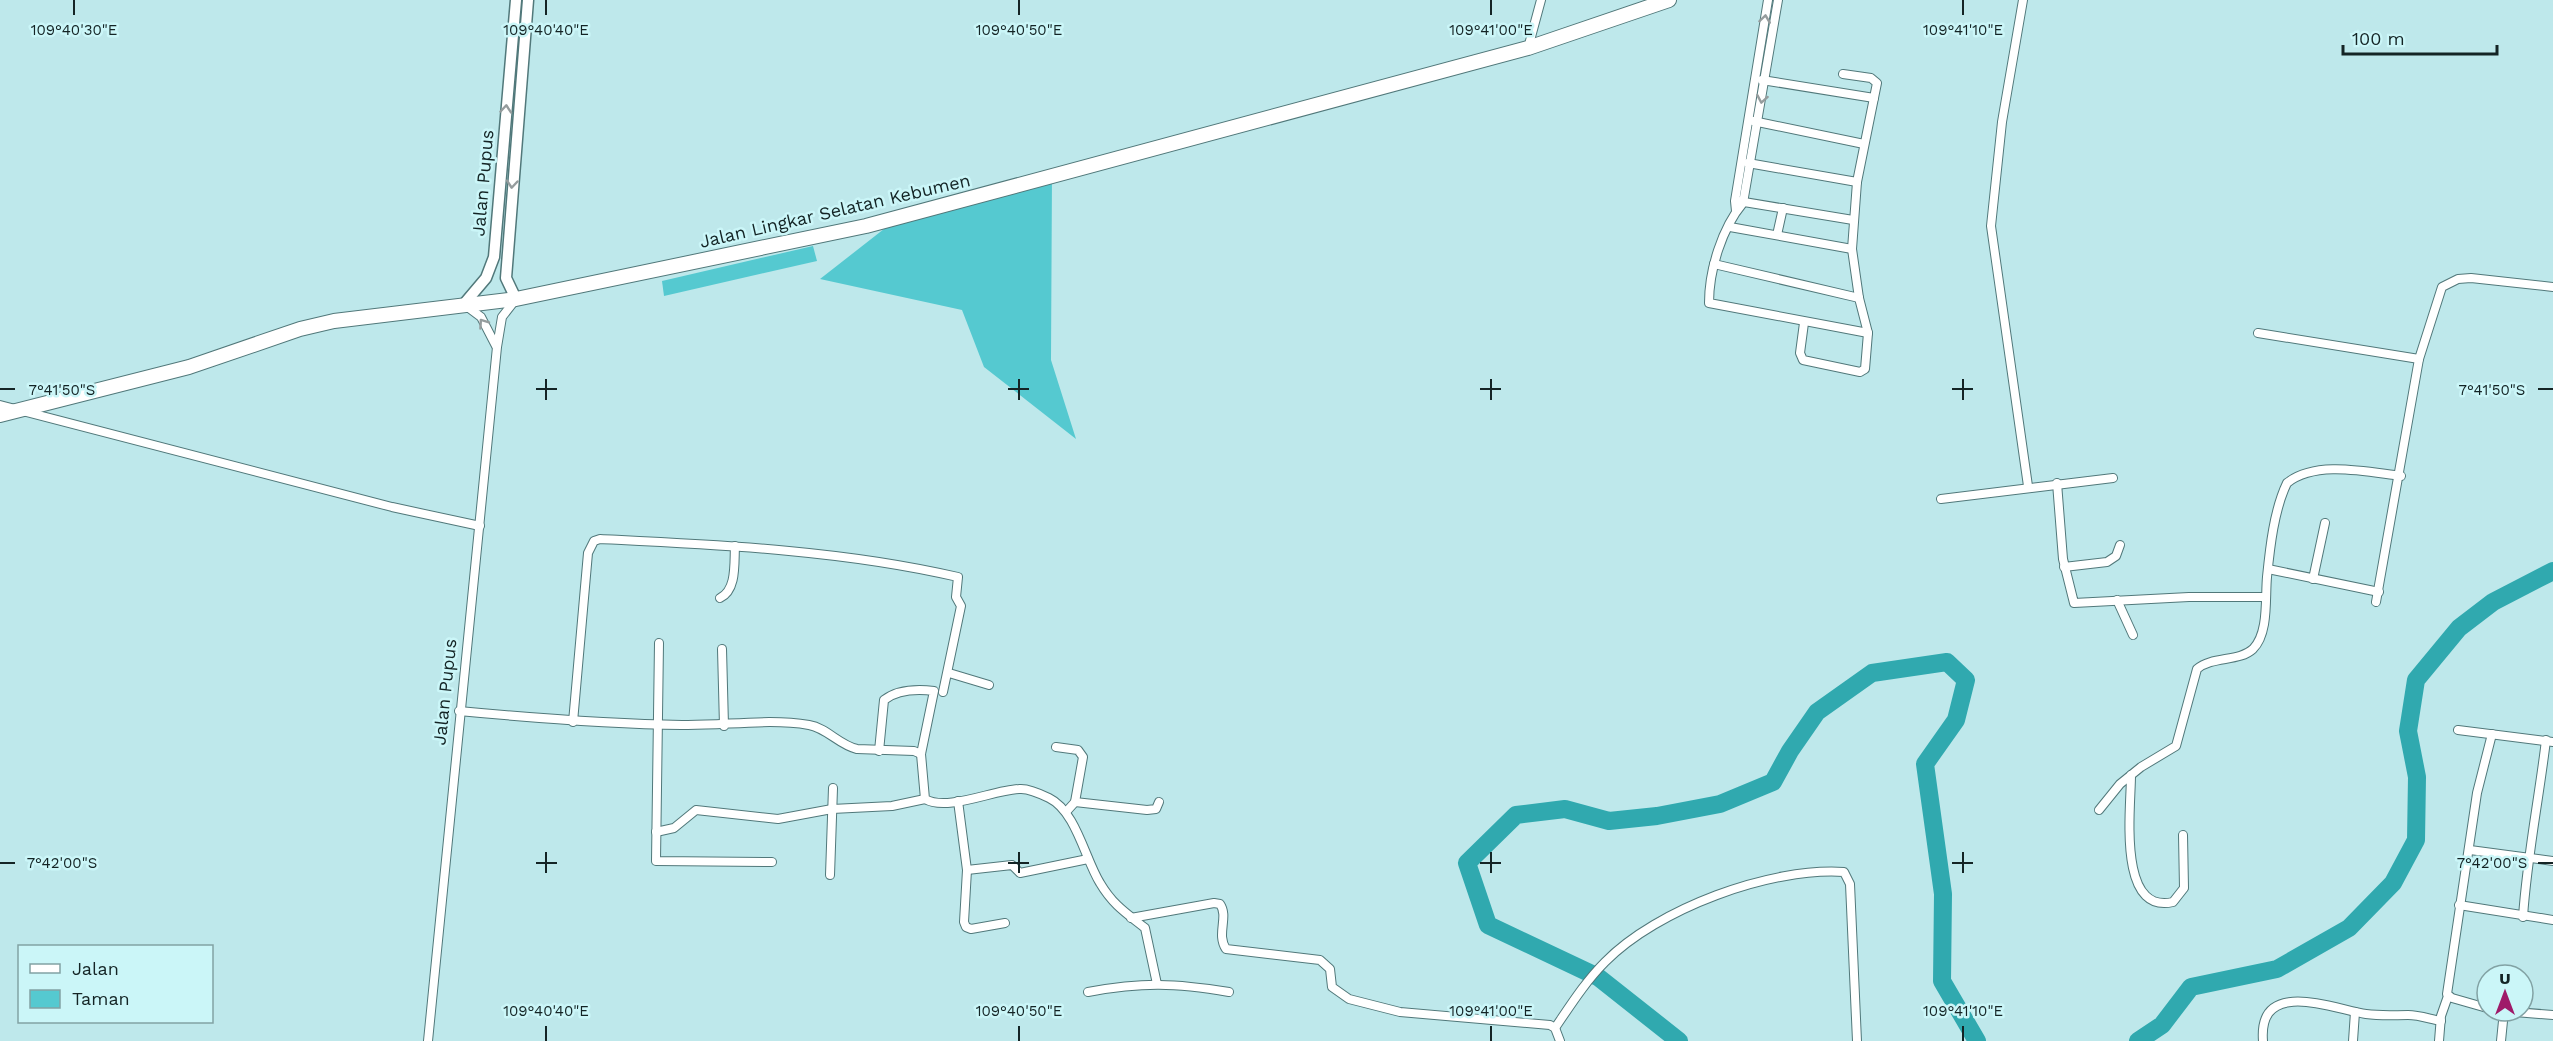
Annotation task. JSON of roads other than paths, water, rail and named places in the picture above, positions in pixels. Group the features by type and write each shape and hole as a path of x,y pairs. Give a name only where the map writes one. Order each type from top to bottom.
{"highway":[{"name":"Jalan Lingkar Selatan Kebumen","path":"0,415 189,368 300,329 334,321 464,304 516,300 866,226 1528,48 1670,0"}],"street":[{"name":"Jalan Pupus","path":"464,304 486,278 494,257 516,0"},
{"name":"Jalan Pupus","path":"428,1041 497,346 502,317 516,300 506,278 528,0"},
{"path":"1528,48 1541,0"},
{"path":"1768,0 1767,39 1747,163 1739,202 1714,264 1709,303 1804,323 1868,333"},
{"path":"1767,39 1778,0"},
{"path":"2023,0 2002,122 1991,226 2028,486"},
{"path":"1804,323 1800,353 1803,360 1860,372 1866,369 1868,333 1859,298 1852,249 1853,220 1857,182 1876,80 1843,74"},
{"path":"1761,80 1874,98"},
{"path":"1754,121 1864,144"},
{"path":"1747,163 1857,182"},
{"path":"1739,202 1853,220"},
{"path":"1778,235 1783,208"},
{"path":"1730,227 1852,249"},
{"path":"1714,264 1859,298"},
{"path":"2376,602 2401,476 2419,359 2442,287 2450,282 2472,278 2553,287"},
{"path":"464,304 481,317 497,346"},
{"path":"2258,333 2419,359"},
{"path":"0,405 392,507 480,526"},
{"path":"2099,810 2131,775 2176,746 2197,669 2206,663 2248,652 2254,648 2263,622 2268,569 2282,493 2294,478 2331,470 2401,476"},
{"path":"1941,499 2028,486 2113,478"},
{"path":"2057,483 2064,567 2074,603 2266,597"},
{"path":"2313,579 2325,523"},
{"path":"573,722 588,553 594,542 600,539 735,546 858,559 958,577 956,597 961,606 949,673 921,754 925,799"},
{"path":"2064,567 2107,562 2116,556 2120,545"},
{"path":"720,598 727,595 731,587 735,546"},
{"path":"2268,569 2379,592"},
{"path":"2116,600 2133,635"},
{"path":"659,643 657,862 772,862"},
{"path":"722,649 723,726"},
{"path":"949,673 989,685"},
{"path":"879,751 884,700 891,695 910,691 941,693"},
{"path":"459,711 573,722 723,726 773,723 808,725 817,726 849,747 879,751 914,751 921,754"},
{"path":"2458,730 2549,741 2528,858 2523,917"},
{"path":"2439,1041 2440,1021 2448,996 2459,905 2470,850 2477,793 2492,734"},
{"path":"1056,747 1082,753 1083,761 1075,802 1066,812"},
{"path":"2131,775 2133,875 2142,894 2156,904 2173,902 2184,888 2183,835"},
{"path":"830,875 833,788"},
{"path":"656,832 674,828 696,810 778,819 832,809 892,806 925,799 932,802 958,801 1020,788 1050,798 1066,812 1088,860 1109,897 1130,918 1145,928 1157,984"},
{"path":"958,801 967,870 964,904 966,927 979,928 1005,923"},
{"path":"1075,802 1147,810 1156,809 1159,802"},
{"path":"2470,850 2553,861"},
{"path":"967,870 1012,865 1020,873 1088,860"},
{"path":"1555,1028 1579,993 1605,962 1636,936 1679,910 1705,902 1721,892 1787,878 1844,872 1850,884 1857,1041"},
{"path":"1130,918 1214,903 1220,904 1223,910 1221,934 1226,949 1320,960 1330,969 1332,987 1349,999 1400,1012 1528,1022 1555,1028"},
{"path":"2459,905 2553,920"},
{"path":"1089,992 1157,984 1179,984 1229,992"},
{"path":"2448,996 2475,1004"},
{"path":"2263,1041 2264,1022 2276,1007 2314,1001 2355,1012 2381,1016 2417,1016 2440,1021"},
{"path":"2353,1041 2355,1012"},
{"path":"2535,1014 2553,1015"},
{"path":"2500,1041 2502,1023"},
{"path":"1555,1028 1560,1041"}],"waterway":[{"path":"2138,1041 2162,1025 2191,987 2277,969 2349,928 2393,883 2416,840 2417,777 2408,731 2416,680 2459,628 2493,602 2553,571"},
{"path":"1679,1041 1598,977 1488,925 1467,863 1516,815 1565,809 1609,821 1657,816 1720,804 1773,782 1790,751 1817,712 1872,673 1947,662 1966,680 1956,720 1925,764 1943,894 1942,981 1977,1041"}]}
